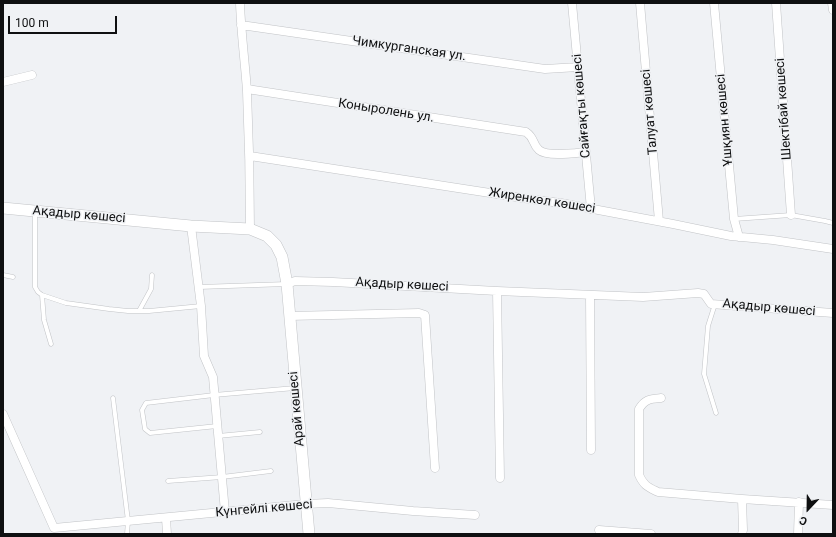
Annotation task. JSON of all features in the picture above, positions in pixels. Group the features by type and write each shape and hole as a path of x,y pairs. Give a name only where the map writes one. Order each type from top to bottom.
{"street":[{"path":"240,3 247,89 250,156 250,229"},
{"name":"Сайғақты көшесі","path":"572,3 591,209"},
{"name":"Талуат көшесі","path":"640,3 659,221"},
{"name":"Ұшқиян көшесі","path":"714,3 734,219 740,237"},
{"name":"Шектібай көшесі","path":"776,3 791,215"},
{"path":"832,3 833,10"},
{"name":"Чимкурганская ул.","path":"241,25 545,69 578,67"},
{"path":"3,82 32,75"},
{"name":"Коныролень ул.","path":"247,89 526,132 532,137 535,146 542,152 562,154 586,152"},
{"name":"Жиренкөл көшесі","path":"250,156 561,203 732,236 833,249"},
{"name":"Ақадыр көшесі","path":"3,208 192,226 250,229 266,236 276,245 282,257 286,284 295,281 333,282 643,297 698,293 704,294 711,304 833,313"},
{"path":"192,226 201,306 204,356 213,377 225,512"},
{"name":"Арай көшесі","path":"286,284 309,534"},
{"path":"497,291 500,478"},
{"path":"590,294 591,450"},
{"path":"289,316 419,312 424,315 435,468"},
{"path":"661,398 649,399 642,403 639,408 639,475 643,483 649,488 658,492 742,500 833,505"},
{"name":"Күнгейлі көшесі","path":"3,414 54,528 306,504 328,504 413,512 475,515"},
{"path":"742,500 742,534"},
{"path":"798,534 799,502"},
{"path":"166,518 167,534"},
{"path":"599,530 651,534"}],"lane":[{"path":"35,211 35,287 42,295 66,303 128,311 149,311 201,306"},
{"path":"734,219 791,215 833,223"},
{"path":"3,275 13,277"},
{"path":"140,311 151,289 152,275"},
{"path":"199,287 286,284"},
{"path":"42,295 44,320 51,344"},
{"path":"715,304 708,326 704,374 716,414"},
{"path":"217,426 150,433 145,429 142,410 146,402 295,388"},
{"path":"112,398 128,521 128,534"},
{"path":"218,436 260,432"},
{"path":"168,481 222,477 271,471"}]}
